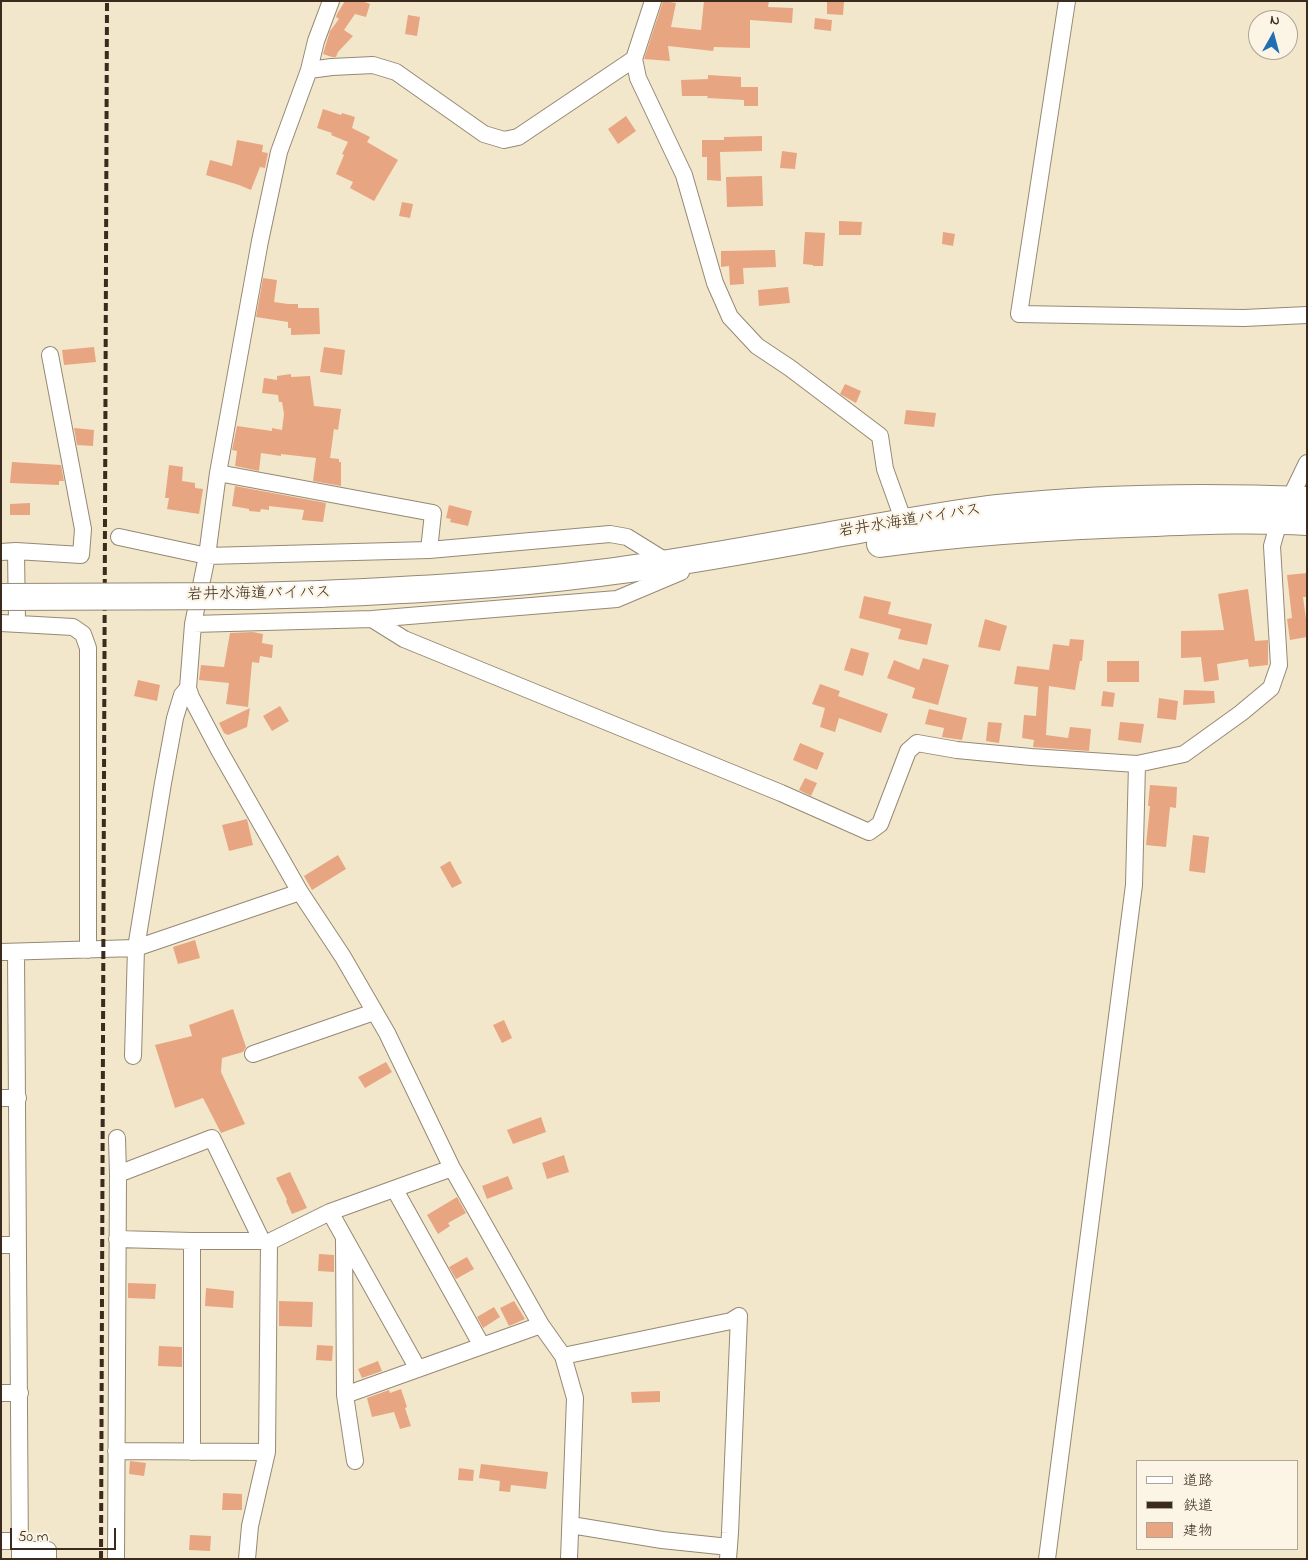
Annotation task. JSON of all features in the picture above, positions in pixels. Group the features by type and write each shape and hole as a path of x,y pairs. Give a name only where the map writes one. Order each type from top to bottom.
{"highway":[{"name":"岩井水海道バイパス","path":"1,597 320,594 612,579 905,531 997,508 1096,501 1167,498 1291,507 1307,522"}],"street":[{"path":"331,1 316,41 309,70 279,152 260,241 218,473 207,556 193,624 188,688 219,750 300,892 343,957 387,1033 452,1168 541,1325 563,1356 575,1398 569,1559"},
{"path":"653,1 634,59 638,78 684,175 714,283 730,317 757,346 790,368 880,436 885,469 905,531"},
{"path":"1067,1 1019,314 1244,318 1307,315"},
{"path":"309,70 332,67 373,66 396,72 484,134 504,140 518,137 634,59"},
{"path":"50,355 82,529 82,555 8,552 9,623 73,627 83,634 88,648 88,950"},
{"path":"372,619 404,639 781,793 869,832 880,824 908,751 917,743 957,750 1137,764 1184,754 1241,713 1271,688 1279,665 1272,546 1291,507 1307,462"},
{"path":"218,473 433,513 429,550"},
{"path":"119,537 207,556 429,550 610,534 627,536 675,568 616,599 372,619 193,624"},
{"path":"133,1056 136,948 173,727 182,695 188,688"},
{"path":"1048,1559 1134,885 1137,764"},
{"path":"20,1550 20,1393 10,1245 18,1098 9,952 136,948 300,892"},
{"path":"253,1054 374,1012"},
{"path":"1,1098 18,1098"},
{"path":"116,1559 117,1138"},
{"path":"118,1174 212,1138 266,1241 266,1452 250,1526 247,1559"},
{"path":"117,1240 266,1241 330,1212 452,1168"},
{"path":"395,1190 482,1346"},
{"path":"330,1212 418,1369"},
{"path":"344,1238 345,1395 355,1461"},
{"path":"192,1241 192,1452"},
{"path":"563,1356 731,1321 739,1316 729,1553 571,1525"},
{"path":"345,1395 541,1325"},
{"path":"1,1393 20,1393"},
{"path":"116,1451 266,1452"},
{"path":"1,1541 20,1550 48,1550 48,1559"}],"building":[{"path":"345,1 362,1 370,4 366,17 355,14 344,30 353,36 338,52 336,57 332,57 323,54 330,31 339,19 336,17 337,14"},
{"path":"663,1 676,3 671,27 701,30 704,1 769,1 768,7 793,8 792,23 750,20 750,48 714,47 713,51 668,46 670,61 644,59"},
{"path":"827,1 844,1 843,15 827,14"},
{"path":"408,15 420,17 417,36 405,34"},
{"path":"815,18 832,20 831,31 814,29"},
{"path":"708,75 741,77 741,87 758,87 758,106 744,106 744,100 707,98 708,96 682,96 681,80 708,79"},
{"path":"323,109 355,117 352,128 370,137 367,142 398,160 374,201 350,188 353,182 336,174 348,142 331,135 332,133 317,128"},
{"path":"626,116 636,131 618,144 608,129"},
{"path":"762,136 762,151 720,152 721,181 707,180 707,157 702,157 702,140 724,140 724,137"},
{"path":"237,140 263,145 262,152 268,153 265,168 260,167 251,190 206,175 210,160 232,166"},
{"path":"782,151 797,153 795,169 780,168"},
{"path":"762,176 763,206 727,207 726,177"},
{"path":"402,202 413,204 410,218 399,216"},
{"path":"839,221 862,222 861,235 839,235"},
{"path":"805,232 825,233 823,266 803,264"},
{"path":"943,232 955,234 953,246 942,244"},
{"path":"775,250 776,267 743,268 744,284 730,285 729,266 721,267 721,251"},
{"path":"263,278 277,280 274,302 298,304 298,308 319,308 320,334 291,335 291,328 288,328 288,322 256,317"},
{"path":"788,287 790,303 759,306 758,290"},
{"path":"94,347 96,362 64,365 62,350"},
{"path":"324,347 345,350 342,375 320,372"},
{"path":"291,374 291,377 310,376 314,406 341,409 338,430 334,429 330,458 339,459 339,462 341,462 341,486 313,481 316,458 261,453 259,471 235,466 237,451 232,450 237,426 272,431 272,428 282,430 284,414 282,402 279,402 278,395 262,393 264,378 277,380 277,376"},
{"path":"845,384 861,391 856,403 840,394"},
{"path":"906,410 936,413 934,427 904,424"},
{"path":"74,428 94,430 93,446 77,445"},
{"path":"12,462 61,465 64,481 59,481 59,485 10,483"},
{"path":"169,465 183,467 182,481 195,483 195,488 203,489 199,514 167,509 169,498 165,498"},
{"path":"235,486 326,503 323,522 302,520 304,510 269,506 269,510 261,509 260,512 232,506"},
{"path":"30,503 30,515 10,515 10,504"},
{"path":"449,505 472,511 468,526 450,522 451,519 446,518"},
{"path":"1307,573 1307,597 1303,597 1307,637 1290,640 1287,619 1292,618 1287,575"},
{"path":"1248,589 1255,641 1268,640 1268,665 1249,667 1248,659 1217,664 1219,680 1204,682 1201,657 1181,658 1181,631 1224,630 1218,594"},
{"path":"864,596 891,602 888,614 932,624 927,645 898,639 901,629 859,618"},
{"path":"985,619 1007,626 1000,651 978,647"},
{"path":"253,632 263,634 262,643 273,645 272,658 260,656 259,663 252,662 248,707 226,704 229,683 199,680 201,665 224,667 230,633"},
{"path":"1070,639 1084,640 1082,661 1080,661 1075,690 1049,686 1046,735 1068,738 1070,727 1091,729 1089,751 1033,747 1034,740 1022,738 1024,715 1036,716 1038,687 1014,684 1017,666 1049,670 1053,644 1069,646"},
{"path":"851,648 869,653 863,676 844,670"},
{"path":"923,658 949,665 938,705 912,698 915,688 887,678 894,660 919,670"},
{"path":"1107,661 1139,661 1139,682 1107,682"},
{"path":"138,680 160,685 157,701 134,696"},
{"path":"820,684 840,691 838,696 888,714 881,733 839,718 835,732 820,727 825,708 812,704"},
{"path":"1184,690 1214,691 1215,703 1183,705"},
{"path":"1103,691 1115,693 1113,707 1101,706"},
{"path":"1159,698 1178,701 1176,720 1157,718"},
{"path":"280,706 289,721 272,731 263,716"},
{"path":"250,708 247,727 228,735 224,733 219,723"},
{"path":"929,709 967,718 962,740 942,737 944,728 925,724"},
{"path":"988,722 1002,723 999,743 986,741"},
{"path":"1120,722 1144,724 1141,743 1118,740"},
{"path":"800,743 824,753 817,770 793,760"},
{"path":"805,778 817,783 811,796 799,790"},
{"path":"1150,785 1177,787 1176,808 1170,807 1166,847 1146,845"},
{"path":"247,819 253,845 229,851 222,825"},
{"path":"1193,835 1209,837 1205,873 1189,871"},
{"path":"338,855 346,869 312,890 304,876"},
{"path":"450,861 462,883 452,888 440,867"},
{"path":"195,940 200,958 178,964 173,947"},
{"path":"233,1009 246,1047 243,1052 222,1058 221,1072 245,1124 221,1133 203,1098 175,1108 155,1045 192,1036 189,1025"},
{"path":"504,1020 512,1038 502,1043 493,1025"},
{"path":"386,1062 392,1072 365,1088 358,1077"},
{"path":"541,1117 546,1132 513,1144 507,1130"},
{"path":"564,1155 569,1172 547,1179 542,1163"},
{"path":"290,1172 307,1208 292,1214 276,1178"},
{"path":"508,1176 513,1189 487,1199 482,1186"},
{"path":"457,1197 466,1213 448,1223 450,1226 438,1234 427,1215"},
{"path":"319,1254 334,1255 334,1272 318,1271"},
{"path":"467,1257 474,1269 456,1279 449,1267"},
{"path":"128,1283 156,1284 155,1299 128,1298"},
{"path":"206,1288 234,1291 233,1308 205,1306"},
{"path":"279,1301 313,1302 312,1327 279,1326"},
{"path":"514,1301 525,1319 509,1326 500,1308"},
{"path":"494,1307 500,1317 483,1328 477,1317"},
{"path":"317,1345 333,1346 332,1361 316,1360"},
{"path":"159,1346 182,1347 182,1367 158,1366"},
{"path":"378,1361 382,1371 362,1378 358,1369"},
{"path":"401,1389 411,1426 400,1429 394,1412 372,1417 367,1398 389,1390 390,1393"},
{"path":"660,1391 660,1402 632,1403 631,1392"},
{"path":"130,1461 146,1463 144,1476 129,1474"},
{"path":"481,1464 548,1472 546,1489 511,1485 510,1492 499,1491 500,1481 479,1478"},
{"path":"459,1468 474,1470 473,1481 458,1480"},
{"path":"223,1493 242,1494 242,1510 222,1510"},
{"path":"190,1535 211,1536 210,1551 189,1550"}],"railway":[{"path":"101,1559 107,1"}]}
